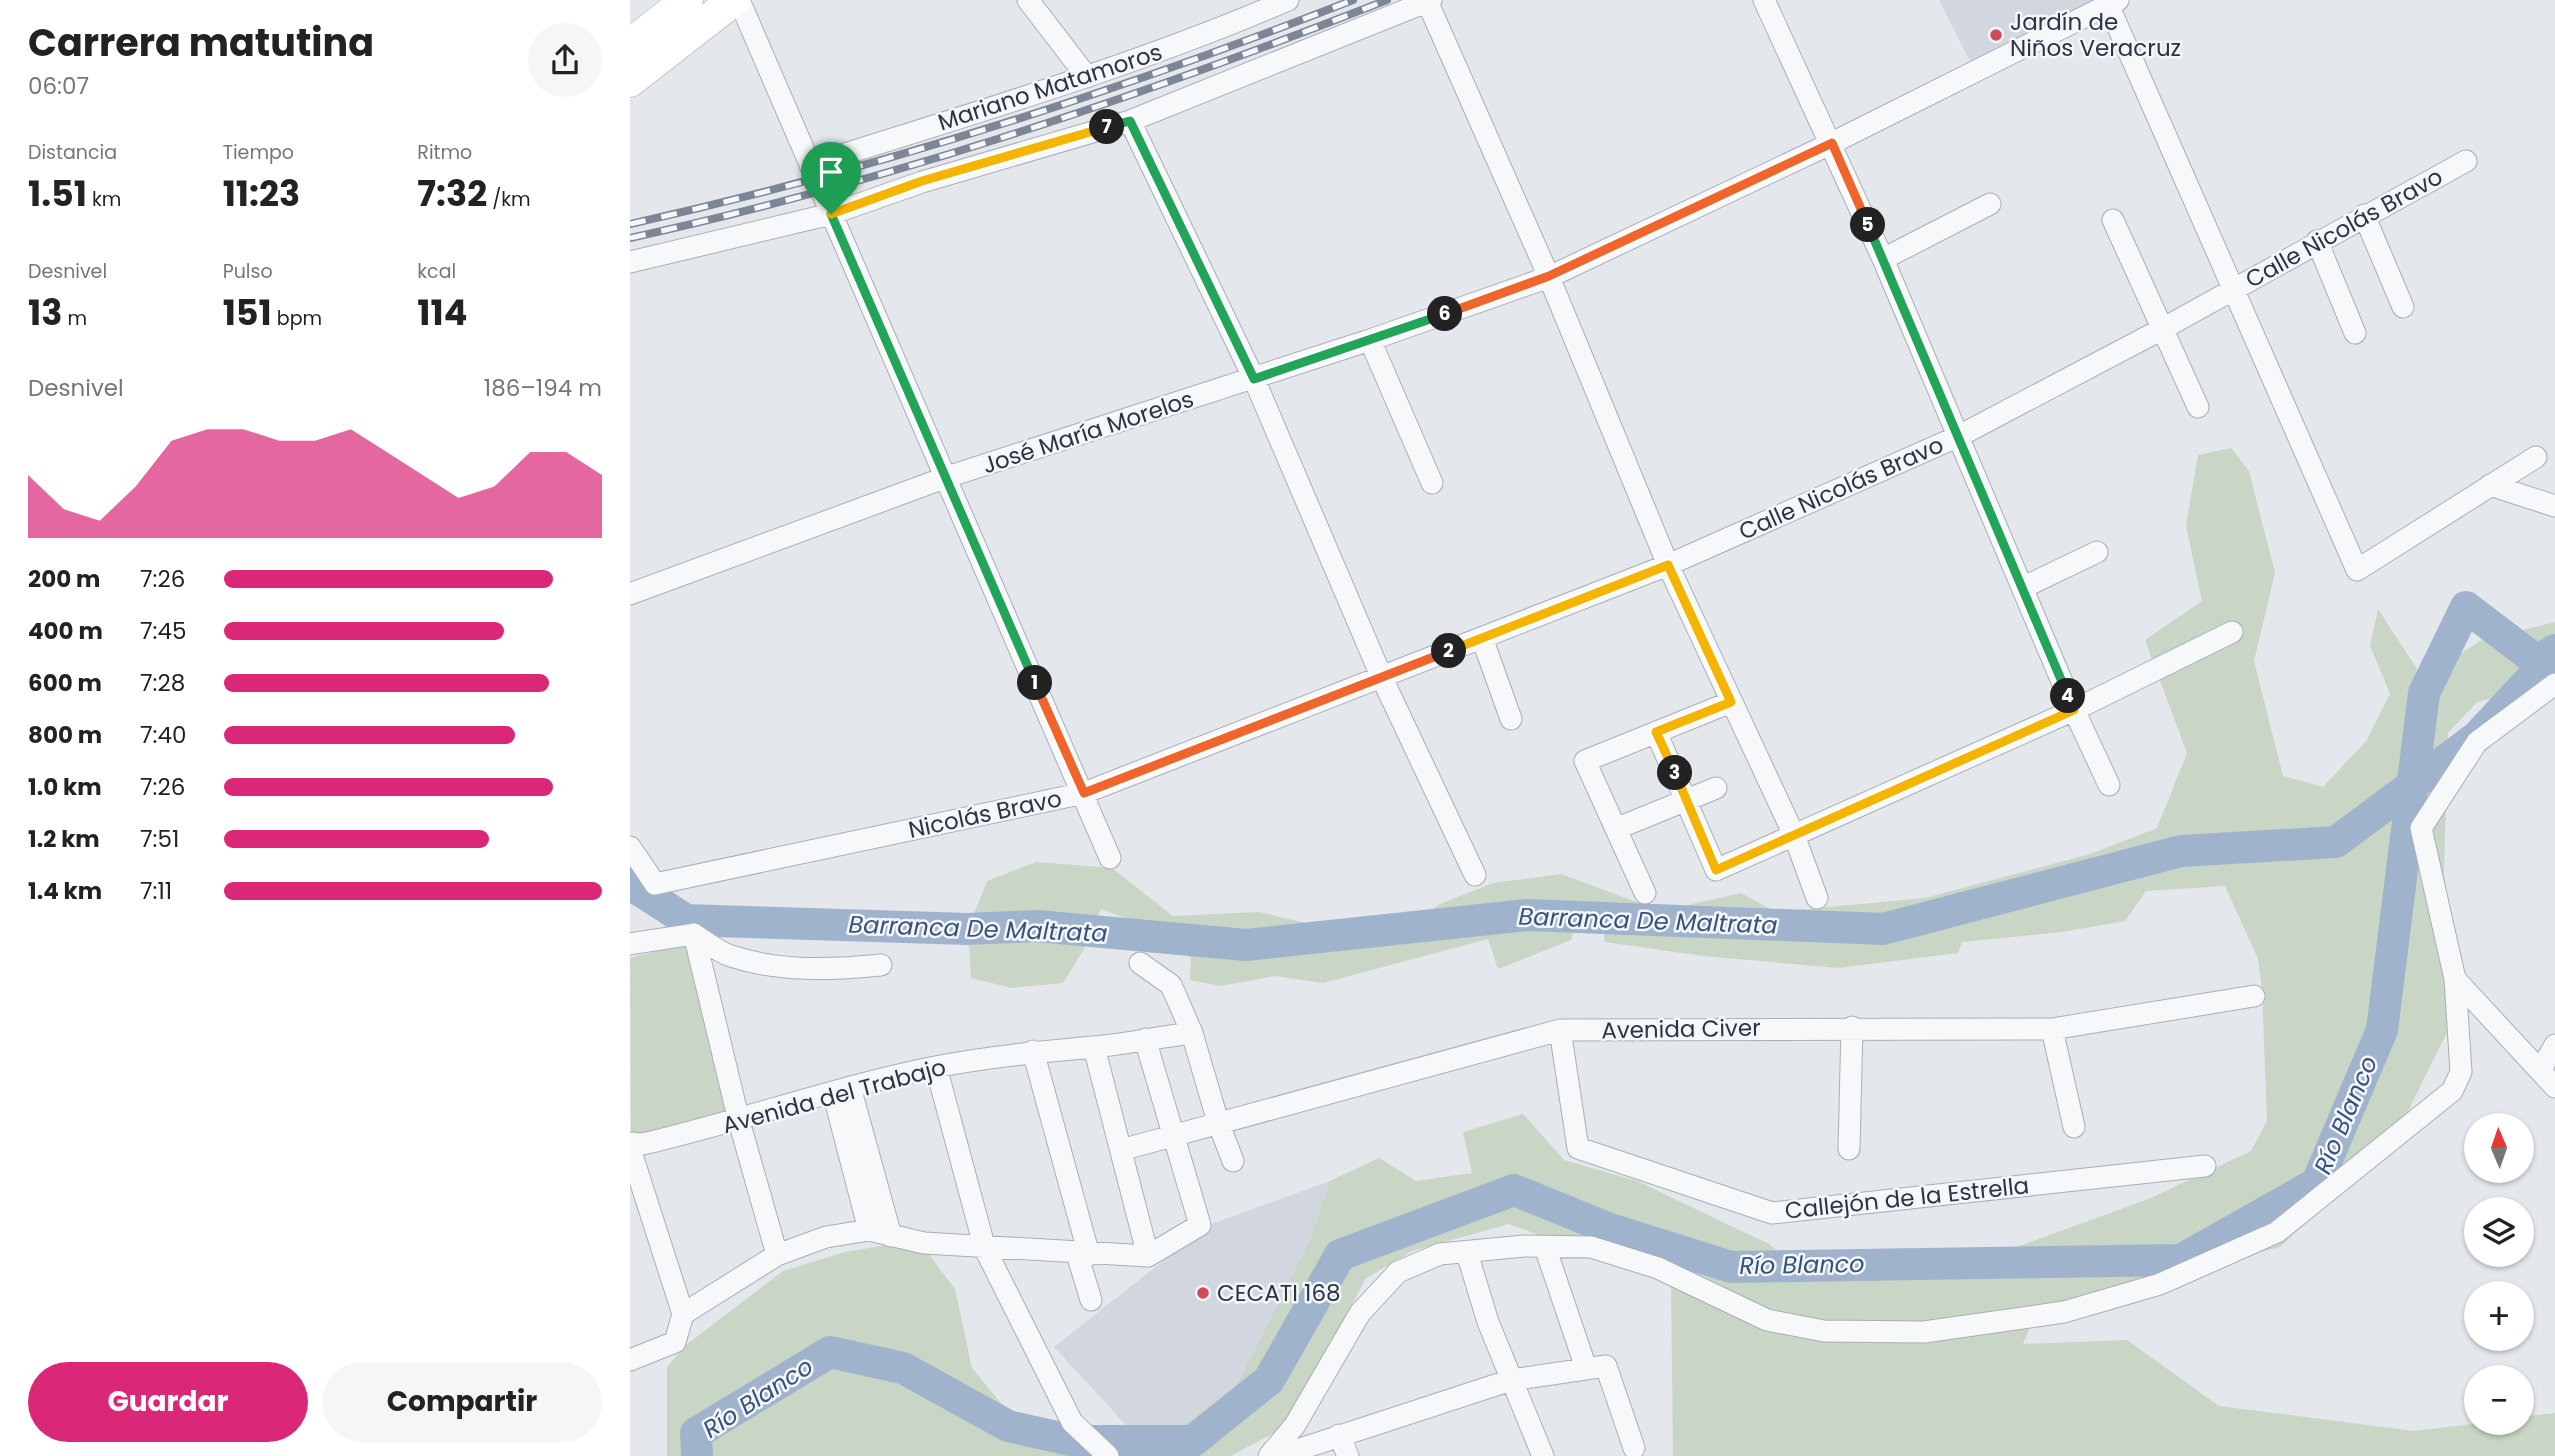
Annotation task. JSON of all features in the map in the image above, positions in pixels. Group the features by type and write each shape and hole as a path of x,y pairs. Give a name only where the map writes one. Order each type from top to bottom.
{"main road":[{"path":"630,45 687,0"},
{"path":"630,81 733,0"}],"street":[{"path":"739,0 1110,858"},
{"path":"1028,0 1087,77"},
{"name":"Mariano Matamoros","path":"810,165 1087,77 1288,0"},
{"path":"1765,0 1883,259 2074,710 2109,785"},
{"path":"630,262 831,214 922,181 1130,121 1429,1 1549,276 1668,565 1794,835 1817,898"},
{"path":"2111,2 2232,289 2357,570 2536,457"},
{"name":"José María Morelos","path":"630,594 944,478 1254,379 1549,276 1832,143 2111,2"},
{"path":"1130,121 1254,379 1382,678 1475,875"},
{"name":"Calle Nicolás Bravo","path":"1382,678 1668,565 1959,436 2164,328 2364,215 2466,161"},
{"path":"1883,259 1990,204"},
{"path":"2364,215 2403,307"},
{"path":"2113,220 2198,407"},
{"path":"2317,241 2355,333"},
{"path":"1370,340 1432,482"},
{"path":"2490,485 2555,506"},
{"path":"2022,588 2097,552"},
{"path":"1656,732 1716,870 2074,710 2232,632"},
{"path":"1482,638 1511,719"},
{"name":"Nicolás Bravo","path":"630,847 655,884 1084,793 1382,678"},
{"path":"1269,1456 1295,1425 1360,1312 1398,1272 1440,1254 1545,1247 1591,1247 1658,1268 1767,1320 1824,1331 1924,1332 2064,1312 2160,1284 2277,1232 2452,1091 2461,1072 2455,979 2421,828 2477,742 2555,684"},
{"path":"1645,893 1586,761 1731,702"},
{"path":"1618,828 1716,788"},
{"path":"630,944 694,934 729,956 771,966 834,970 881,965"},
{"path":"694,934 740,1121 777,1255"},
{"path":"1140,964 1171,985 1192,1033 1218,1122 1233,1161"},
{"path":"2455,979 2555,1087"},
{"name":"Avenida Civer","path":"1121,1150 1560,1030 1852,1027 2052,1029 2254,996"},
{"path":"1849,1149 1852,1027"},
{"path":"2052,1029 2074,1126"},
{"name":"Callejón de la Estrella","path":"1560,1030 1578,1147 1772,1213 2205,1166"},
{"name":"Avenida del Trabajo","path":"633,1149 740,1121 842,1090 936,1067 1033,1051 1094,1047 1192,1033"},
{"path":"683,1314 777,1255 826,1237 869,1230 924,1243 1148,1256 1199,1225 1145,1039"},
{"path":"2540,1071 2555,1045"},
{"path":"1094,1047 1148,1256"},
{"path":"1033,1051 1083,1254 1091,1300"},
{"path":"936,1067 985,1248 1072,1422 1104,1452"},
{"path":"842,1090 869,1230"},
{"path":"842,1090 891,1236"},
{"path":"630,1360 675,1342 683,1314 633,1149"},
{"path":"1545,1247 1634,1448"},
{"path":"1467,1253 1488,1322 1543,1456"},
{"path":"1279,1456 1511,1380 1596,1367"},
{"path":"1339,1435 1348,1456"}],"shaded area":[{"name":"Jardín de Niños Veracruz","path":"1939,0 2097,0 1974,69"},
{"name":"CECATI 168","path":"1330,1181 1311,1238 1237,1384 1174,1433 1138,1438 1054,1347 1209,1225"}],"green space":[{"path":"2231,448 2249,471 2275,573 2254,661 2283,776 2323,787 2367,740 2390,694 2370,646 2378,609 2423,678 2480,641 2555,622 2555,683 2477,702 2448,733 2444,875 2459,1008 2394,1140 2280,1247 2132,1284 2032,1321 2023,1344 2127,1340 2219,1406 2414,1431 2464,1425 2464,1435 2534,1435 2534,1416 2555,1413 2555,1456 1673,1456 1671,1284 1509,1224 1412,1251 1365,1279 1292,1424 1230,1456 667,1456 667,1367 686,1345 783,1271 845,1252 886,1245 924,1248 955,1289 972,1368 1009,1413 1111,1442 1174,1433 1237,1384 1311,1238 1330,1181 1379,1158 1416,1181 1472,1173 1463,1132 1523,1114 1564,1160 1637,1181 1769,1244 1812,1279 1929,1279 2151,1198 2251,1151 2267,1121 2262,990 2258,959 2225,886 2146,891 2125,921 2062,932 1962,942 1958,953 1838,968 1703,956 1605,942 1603,926 1577,919 1571,940 1498,969 1488,939 1323,983 1275,976 1221,986 1190,980 1191,958 1145,925 1101,909 1084,949 1063,983 1012,988 971,978 968,929 987,881 1036,862 1112,868 1173,916 1258,912 1384,940 1440,904 1493,883 1561,874 1661,911 1741,893 1776,912 1925,898 2090,854 2157,828 2187,753 2145,640 2202,601 2186,526 2198,455"},
{"path":"688,943 732,1111 631,1137 630,958"}],"waterway":[{"name":"Río Blanco","path":"697,1456 696,1433 830,1352 903,1368 1008,1426 1075,1441 1193,1441 1269,1380 1340,1255 1514,1190 1610,1229 1731,1267 2181,1260 2317,1183 2382,1030 2424,693 2466,607 2537,661 2555,650"},
{"name":"Barranca De Maltrata","path":"630,884 686,920 968,929 1037,926 1246,945 1528,915 1883,929 2181,851 2336,842 2478,736 2555,653"}],"railway":[{"path":"630,224 814,179 996,126 1175,66 1353,0"},
{"path":"630,238 823,190 1013,134 1201,70 1387,0"}],"place":[{"name":"Jardín de Niños Veracruz","path":"1996,35"},
{"name":"CECATI 168","path":"1203,1293"}],"route":[{"path":"1130,121 1254,379 1549,276 1832,143 2074,710 1716,870 1656,732 1731,702 1668,565 1084,793 944,478 831,214 922,181 1130,121"}]}
